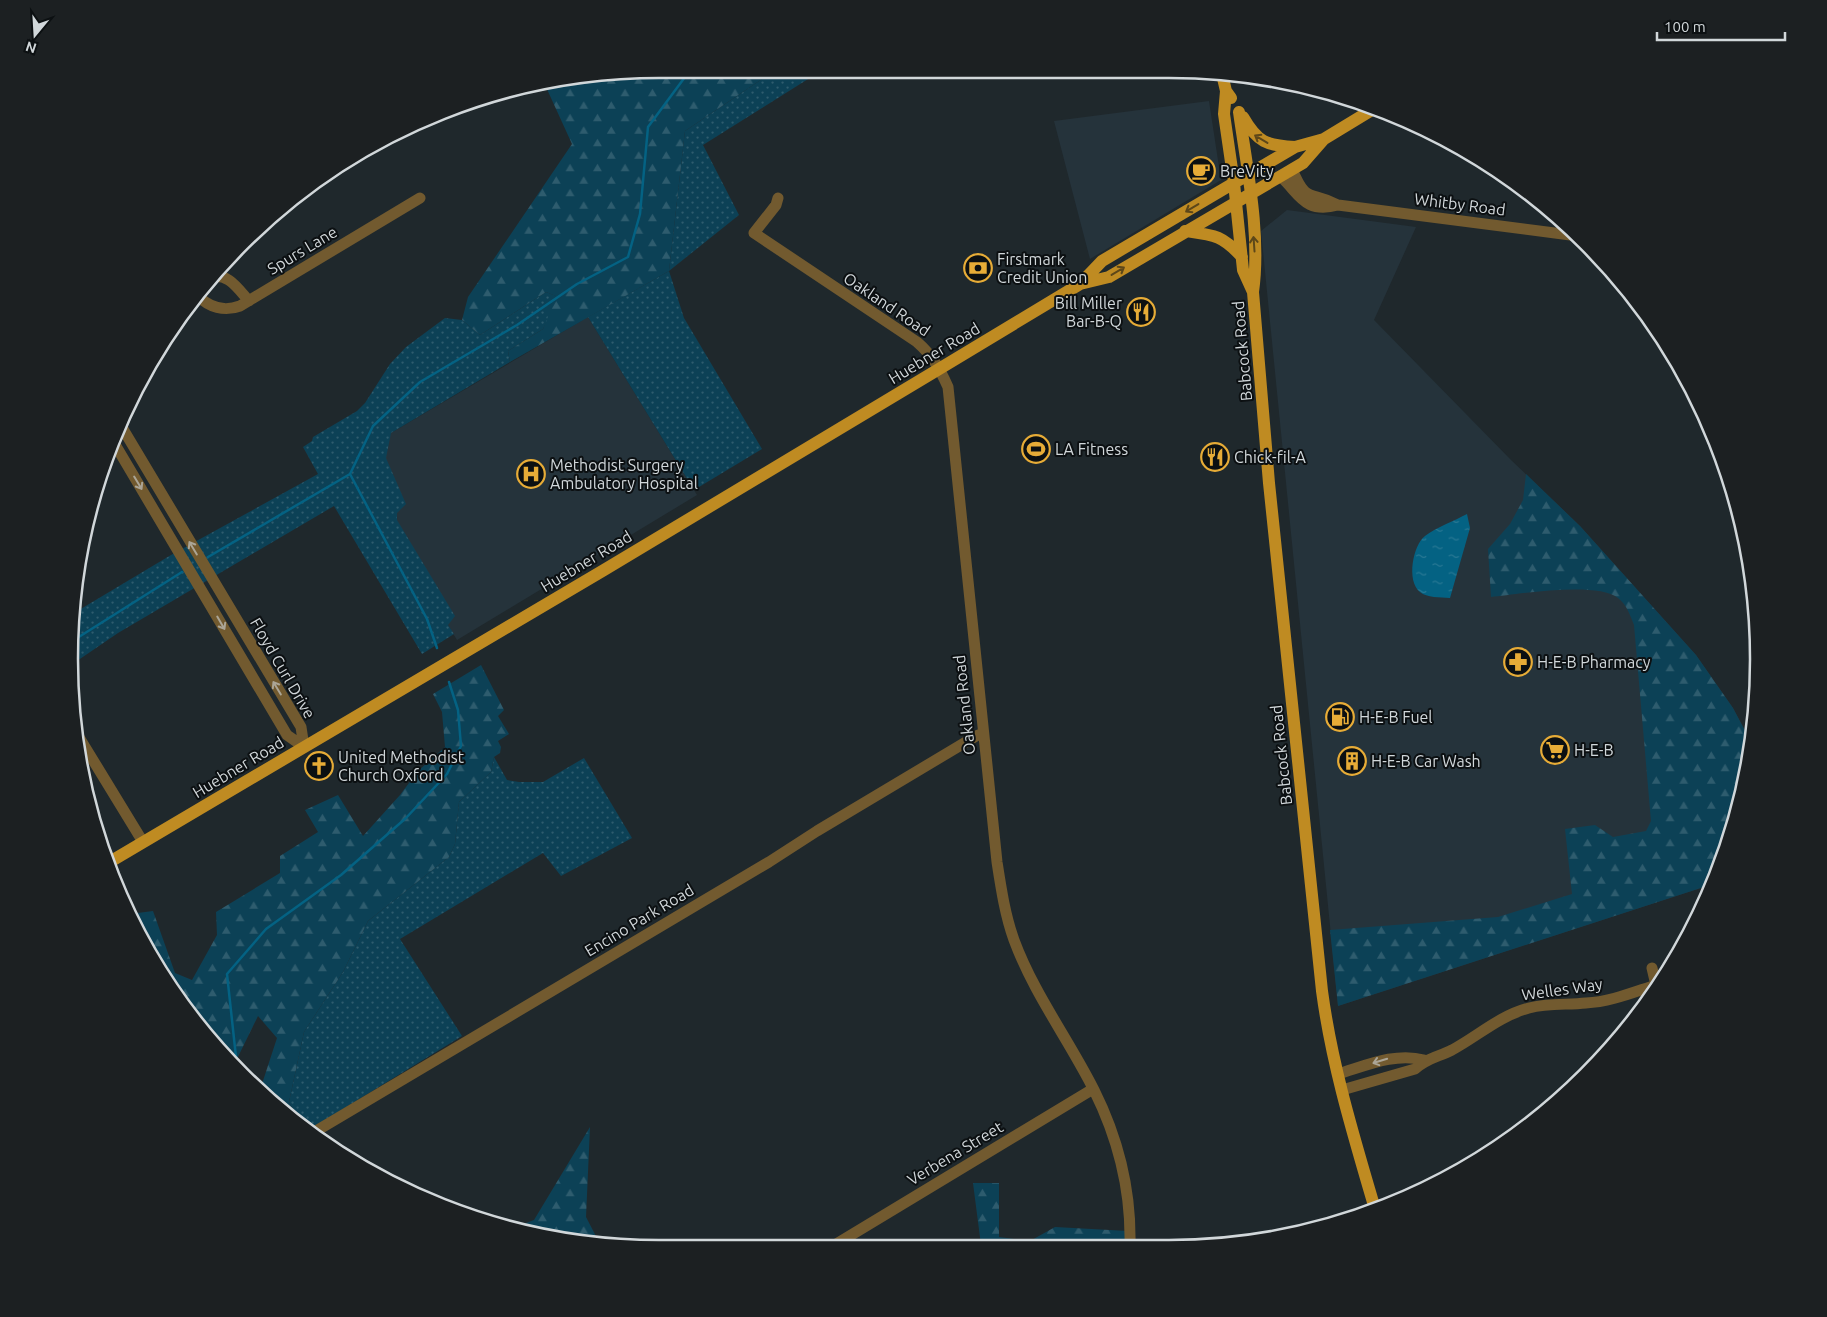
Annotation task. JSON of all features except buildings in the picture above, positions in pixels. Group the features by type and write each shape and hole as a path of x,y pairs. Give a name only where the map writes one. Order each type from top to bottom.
{"main road":[{"name":"Babcock Road","path":"1224,80 1226,91 1224,114 1234,183 1243,270 1253,292"},
{"name":"Babcock Road","path":"1226,91 1239,112 1248,174 1256,268 1253,292 1269,483 1326,1023 1372,1202"},
{"path":"1239,112 1251,132 1258,138 1276,146 1295,147"},
{"name":"Huebner Road","path":"1080,284 1109,277 1303,163 1324,140 1367,113"},
{"name":"Huebner Road","path":"114,860 940,369 1080,284 1102,261 1248,174 1295,147 1324,140"},
{"path":"1185,231 1219,237 1229,243 1242,257"}],"street":[{"name":"Whitby Road","path":"1292,169 1298,184 1305,192 1338,205 1565,234"},
{"name":"Whitby Road","path":"1280,176 1298,198 1305,202 1327,208 1338,205"},
{"name":"Spurs Lane","path":"202,300 218,308 233,308 249,301 420,198"},
{"name":"Oakland Road","path":"757,228 929,352 940,369 950,392 983,733 997,862 1003,896 1014,939 1036,989 1094,1089 1109,1125 1122,1170 1130,1221 1130,1240"},
{"path":"221,276 240,290 249,301"},
{"name":"Floyd Curl Drive","path":"124,431 301,727 304,747"},
{"name":"Floyd Curl Drive","path":"117,448 287,735 304,747"},
{"path":"207,600 218,590"},
{"name":"Encino Park Road","path":"319,1129 983,733"},
{"path":"84,746 143,842"},
{"name":"Welles Way","path":"1652,968 1654,977"},
{"name":"Welles Way","path":"1342,1090 1415,1069 1424,1060 1451,1050 1502,1018 1530,1008 1554,1004 1586,1004 1647,988"},
{"name":"Welles Way","path":"1338,1074 1392,1058 1411,1057 1424,1060"},
{"name":"Verbena Street","path":"843,1240 1094,1089"}],"shaded area":[{"path":"1209,101 1221,180 1090,259 1054,121"},
{"path":"1287,210 1416,227 1374,320 1511,460 1580,526 1696,655 1733,708 1745,731 1730,809 1719,845 1702,888 1338,1006 1261,231"},
{"name":"Methodist Surgery Ambulatory Hospital","path":"588,317 697,495 457,640 385,522 380,458 391,433"}],"green space":[{"path":"658,77 765,77 685,131 669,271 510,362 508,351 543,329 549,314 545,308 558,297 546,292 480,335 462,320 468,297 572,144 547,89 583,82"},
{"path":"765,77 811,77 703,145 739,215 669,271 685,131"},
{"path":"669,271 684,318 762,449 694,490 588,317"},
{"path":"546,292 559,297 543,329 508,351 510,362 391,433 386,458 406,504 397,513 397,520 455,616 448,625 454,634 422,654 334,506 118,633 78,660 80,609 171,555 318,474 303,447 312,441 313,437 357,411 365,403 390,364 406,347 445,318 462,320 480,335"},
{"path":"1526,474 1580,526 1696,655 1733,708 1745,734 1730,809 1719,845 1702,888 1338,1006 1330,930 1498,917 1572,894 1565,829 1595,825 1613,837 1646,831 1651,821 1634,625 1624,604 1618,598 1608,593 1576,589 1491,597 1488,549 1510,524 1523,500"},
{"path":"481,665 504,710 498,716 509,734 498,741 501,747 500,753 494,757 491,772 459,802 455,844 449,857 368,921 343,972 304,1032 289,1102 293,1110 262,1083 277,1038 258,1016 237,1058 222,1042 175,981 136,913 153,911 175,973 192,980 217,935 216,912 280,873 280,856 318,832 305,810 338,795 363,836 400,795 418,771 445,747 442,712 433,694"},
{"path":"494,757 507,780 543,782 584,758 632,838 561,876 543,853 400,939 462,1036 315,1126 293,1110 289,1102 304,1032 343,972 368,921 449,857 455,844 459,802 491,772"},
{"path":"590,1127 586,1217 596,1236 524,1224 534,1220"},
{"path":"973,1183 999,1183 999,1237 1022,1240 980,1240"},
{"path":"1055,1227 1128,1231 1127,1240 1032,1240"}],"water":[{"path":"1467,514 1470,528 1450,598 1423,594 1416,587 1413,580 1413,563 1417,547 1425,536"}],"waterway":[{"path":"437,648 427,619 350,474 373,426 420,382 517,325 577,284 628,257 640,214 648,127 685,77"},
{"path":"208,557 350,474"},
{"path":"79,637 182,572"},
{"path":"236,1056 227,974 266,929 341,875 406,818 447,774 461,746 458,710 449,682"}],"place":[{"name":"BreVity","path":"1201,171"},
{"name":"Firstmark Credit Union","path":"978,268"},
{"name":"Bill Miller Bar-B-Q","path":"1141,312"},
{"name":"LA Fitness","path":"1036,449"},
{"name":"Chick-fil-A","path":"1215,457"},
{"name":"Methodist Surgery Ambulatory Hospital","path":"531,474"},
{"name":"H-E-B Pharmacy","path":"1518,662"},
{"name":"H-E-B Fuel","path":"1340,717"},
{"name":"H-E-B","path":"1555,750"},
{"name":"H-E-B Car Wash","path":"1352,761"},
{"name":"United Methodist Church Oxford","path":"319,766"}]}
